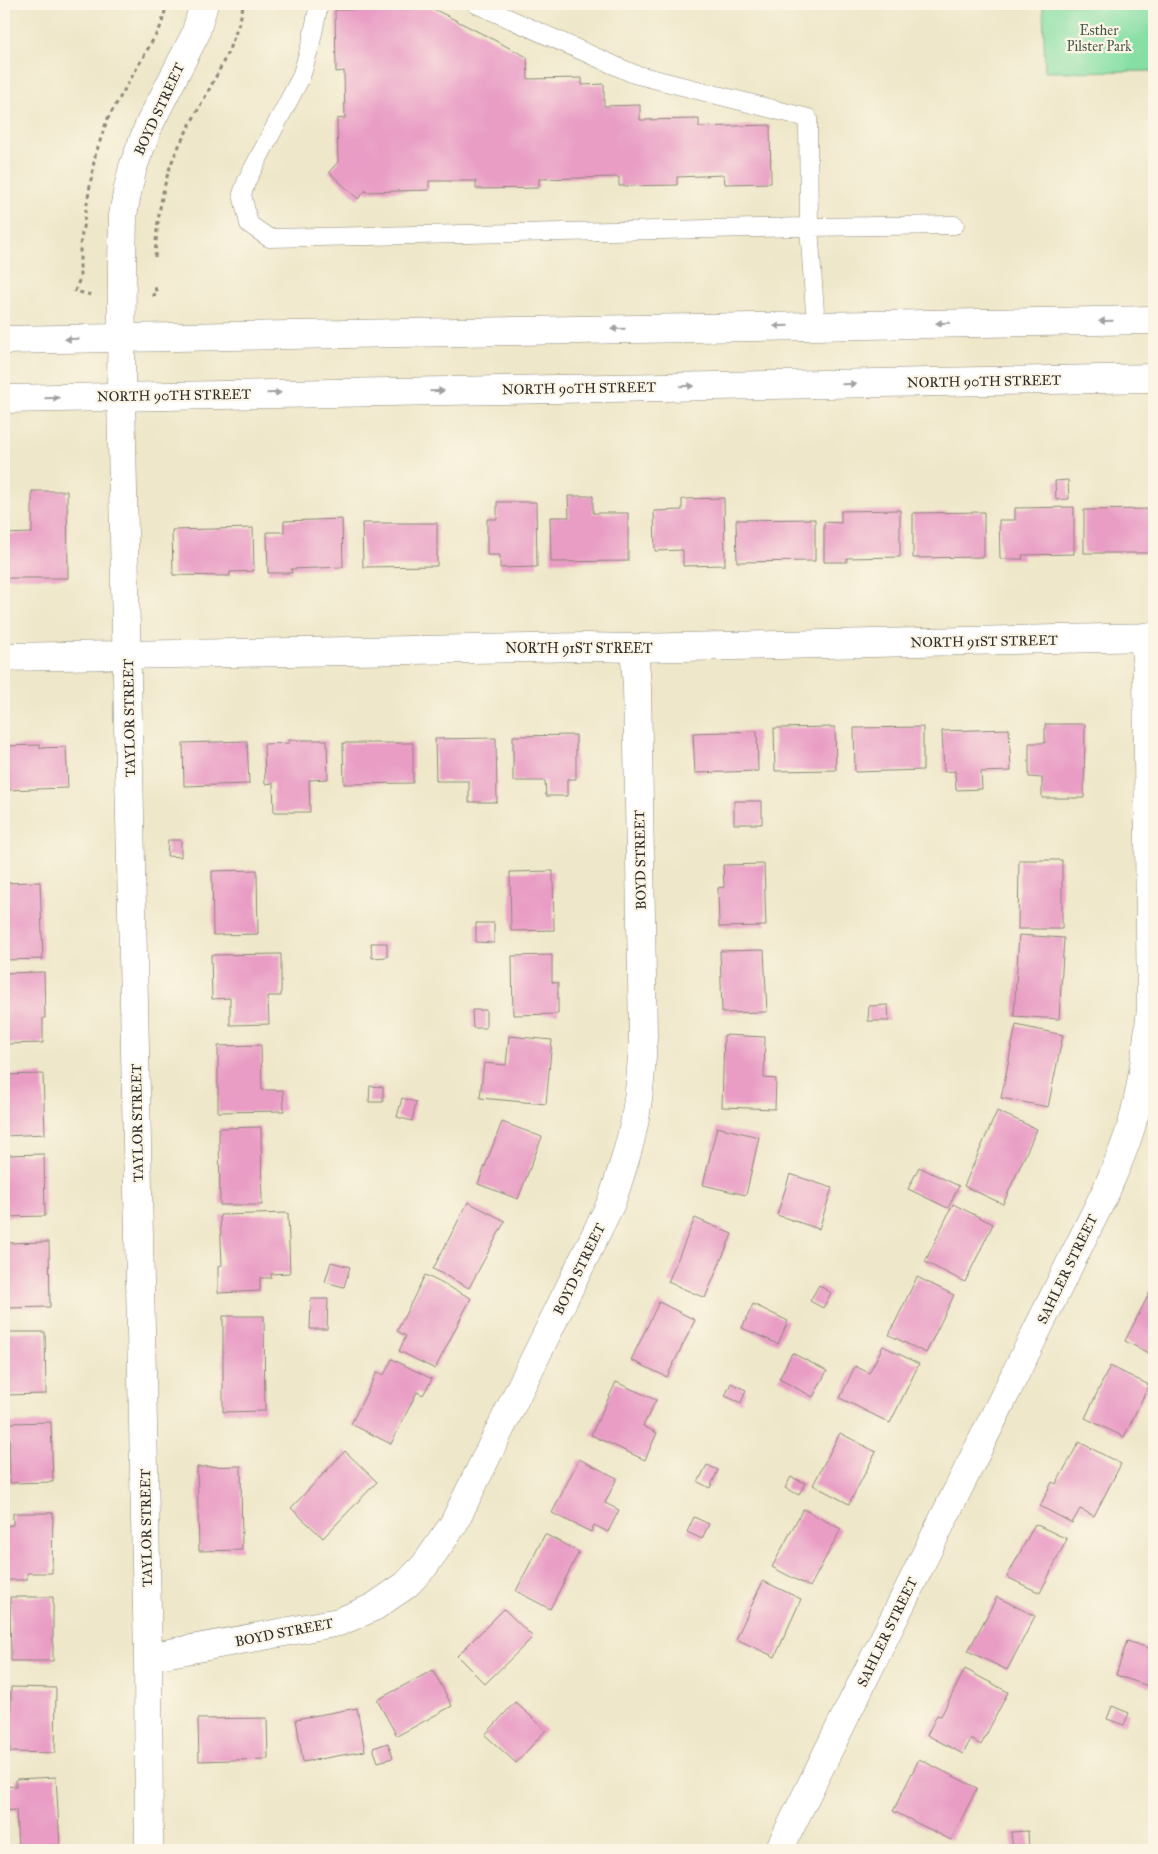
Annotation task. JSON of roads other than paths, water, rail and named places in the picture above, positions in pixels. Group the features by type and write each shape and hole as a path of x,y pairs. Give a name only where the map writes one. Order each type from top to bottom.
{"street":[{"name":"BOYD STREET","path":"121,396 123,224 128,188 133,166 149,125 195,35 204,4"},
{"path":"4,340 1154,320"},
{"name":"NORTH 90TH STREET","path":"4,399 1154,378"},
{"name":"TAYLOR STREET","path":"121,396 148,1657 149,1850"},
{"name":"NORTH 91ST STREET","path":"4,657 584,646 634,648 1149,637"},
{"name":"SAHLER STREET","path":"779,1850 1106,1191 1122,1153 1134,1117 1145,1065 1151,1009 1147,670 1149,637"},
{"name":"BOYD STREET","path":"148,1657 339,1622 374,1607 406,1585 425,1566 454,1525 611,1203 626,1158 636,1114 641,1075 638,686 634,648"}],"lane":[{"path":"319,4 311,43 300,77 247,180 242,194 248,224 269,238 955,225"},
{"path":"476,4 634,74 808,118 808,227 816,326"}],"park label":[{"name":"Esther Pilster Park","path":"1099,38"}]}
